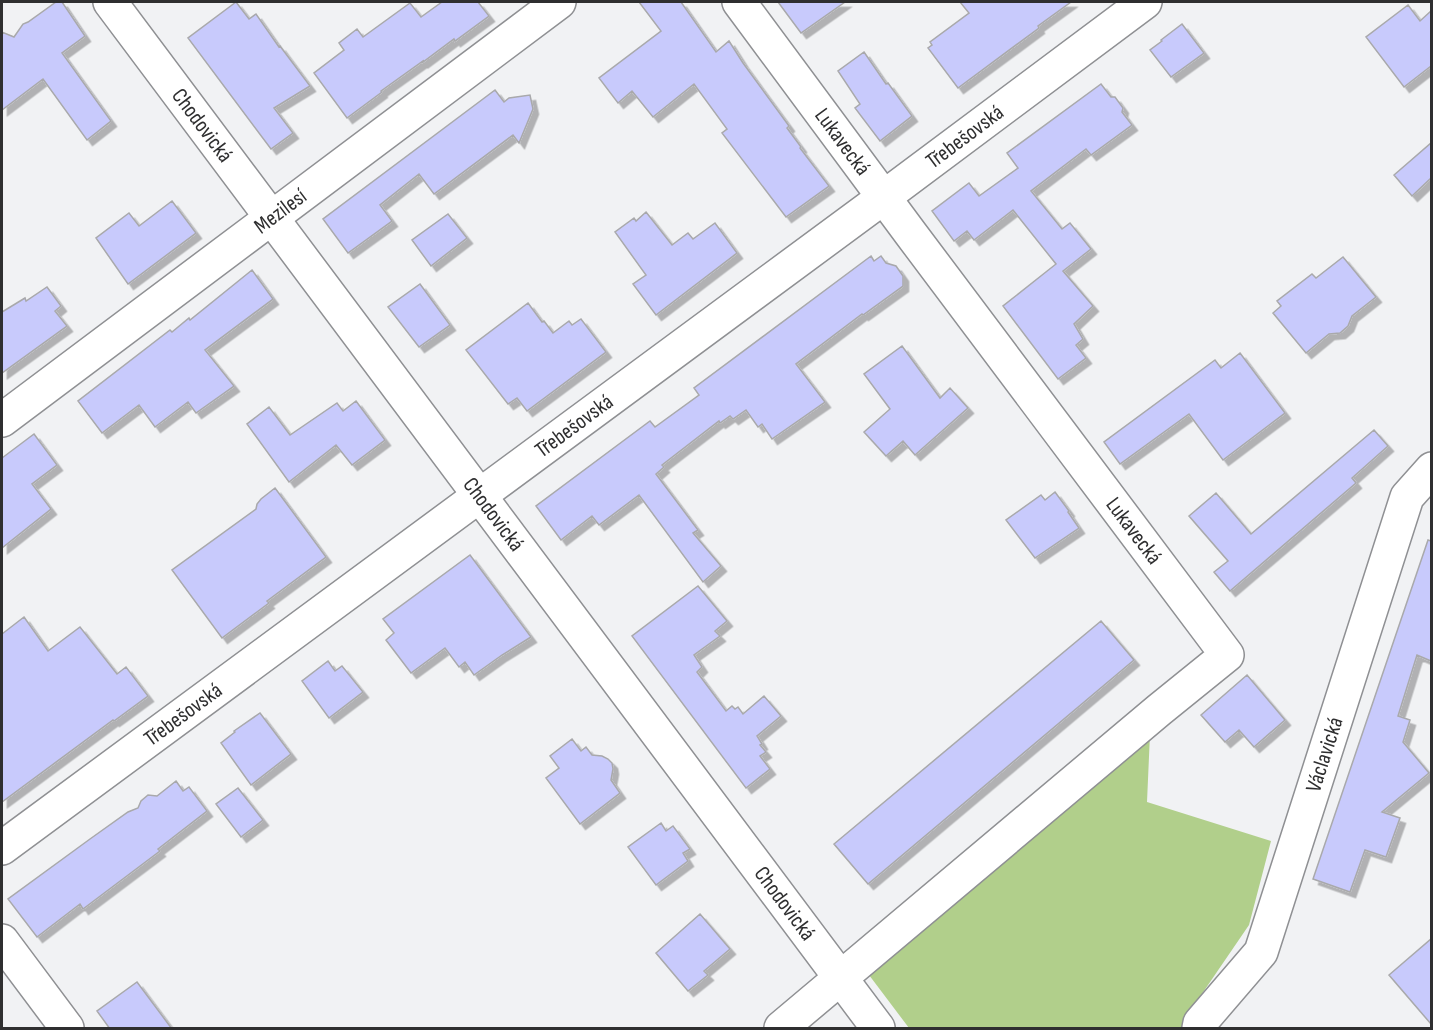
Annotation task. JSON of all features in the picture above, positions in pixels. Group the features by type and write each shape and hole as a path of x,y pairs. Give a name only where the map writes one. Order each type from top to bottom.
{"street":[{"name":"Chodovická","path":"110,2 878,1029"},
{"name":"Mezilesí","path":"2,420 559,2"},
{"name":"Lukavecká","path":"740,2 1227,655 841,979"},
{"name":"Třebešovská","path":"2,848 1145,2"},
{"name":"Václavická","path":"1198,1029 1200,1023 1261,952 1407,497 1431,469"},
{"path":"2,941 67,1029"},
{"path":"781,1029 841,979"}],"green space":[{"path":"1150,734 1147,802 1271,841 1249,925 1195,1004 1185,1028 909,1028 866,971"}],"building":[{"path":"56,2 62,2 85,36 62,53 111,121 87,140 43,79 2,110 2,32 14,37 23,24"},
{"path":"236,2 249,19 256,14 310,86 274,108 293,133 271,149 188,38"},
{"path":"442,2 478,2 489,16 381,91 347,118 314,73 344,50 339,43 357,29 363,37 410,3 421,17"},
{"path":"639,2 681,2 716,52 729,41 789,126 787,128 800,148 829,186 786,217 722,133 727,129 694,84 653,117 632,91 618,103 599,78 661,31"},
{"path":"778,2 845,2 801,33"},
{"path":"960,2 1071,2 958,88 928,48 932,45 930,42 969,13"},
{"path":"1408,5 1420,21 1431,11 1431,66 1404,87 1366,37"},
{"path":"1182,24 1204,53 1171,77 1150,50"},
{"path":"864,52 912,116 880,141 855,108 860,104 838,71"},
{"path":"1101,84 1111,97 1115,97 1123,108 1122,112 1132,125 1091,155 1086,149 1031,191 1062,229 1070,223 1091,249 1063,271 1093,306 1074,324 1083,339 1076,345 1086,358 1058,379 1003,306 1056,264 1013,210 974,240 967,231 954,241 932,211 969,183 979,196 1018,168 1007,153"},
{"path":"495,90 504,102 509,98 530,95 533,109 519,143 513,135 434,194 419,174 380,205 392,221 348,253 323,219"},
{"path":"1431,143 1431,178 1412,196 1394,175"},
{"path":"172,201 196,233 128,284 96,238 129,213 139,226"},
{"path":"646,212 672,245 688,233 693,239 715,223 737,253 656,315 633,284 646,275 615,232 634,218 636,221"},
{"path":"448,214 467,238 431,266 412,240"},
{"path":"871,256 874,261 881,256 886,263 896,266 903,276 903,286 796,364 825,402 772,439 762,424 758,427 746,410 733,419 730,416 720,423 719,421 662,465 664,467 656,474 698,530 693,533 721,566 703,582 639,495 599,525 592,516 561,540 536,506 650,421 655,427 699,395 694,388"},
{"path":"1343,257 1376,297 1352,316 1348,326 1340,333 1329,334 1306,353 1273,313 1281,306 1277,301 1312,274 1316,278"},
{"path":"252,270 273,299 205,350 234,386 196,413 188,402 155,427 139,405 102,433 78,401 170,330 172,332 189,318 190,320"},
{"path":"420,284 450,325 419,347 388,307"},
{"path":"47,287 61,306 55,311 67,326 2,373 2,312 25,298 26,301"},
{"path":"528,303 553,333 569,321 572,325 581,319 606,352 527,411 517,398 508,404 466,350"},
{"path":"902,346 940,398 950,388 968,408 915,455 903,441 886,456 864,432 890,409 864,374"},
{"path":"1240,353 1285,413 1223,460 1189,414 1120,464 1104,442 1215,360 1221,368"},
{"path":"356,401 385,440 352,465 336,445 289,482 247,424 269,407 290,435 337,403 343,411"},
{"path":"1374,430 1388,446 1352,478 1356,483 1230,591 1214,572 1228,561 1189,516 1216,493 1251,534"},
{"path":"34,434 57,465 32,484 51,509 2,548 2,458"},
{"path":"275,488 326,557 222,638 172,570 256,509 261,499"},
{"path":"1055,492 1079,528 1035,558 1006,520 1041,495 1045,500"},
{"path":"1428,540 1431,541 1431,661 1417,655 1398,716 1410,720 1403,742 1429,773 1382,812 1400,818 1386,857 1365,850 1350,892 1313,879"},
{"path":"470,555 531,637 474,675 465,662 459,667 445,648 411,673 386,640 394,633 383,619"},
{"path":"698,586 727,621 715,631 720,636 694,655 702,667 697,672 726,711 732,706 735,709 738,707 743,714 764,696 781,716 757,736 766,752 760,756 770,769 746,788 632,636"},
{"path":"24,617 48,651 80,627 117,674 126,667 148,696 2,802 2,634"},
{"path":"1101,621 1134,660 868,884 834,844"},
{"path":"328,661 335,671 342,666 363,692 329,718 302,681"},
{"path":"1247,675 1285,720 1254,747 1239,730 1225,742 1201,715"},
{"path":"260,713 291,754 251,785 221,743"},
{"path":"572,739 581,751 586,747 592,755 602,756 612,763 611,780 620,793 580,824 546,778 559,768 550,756"},
{"path":"176,781 183,791 189,787 207,811 158,849 160,851 83,909 80,904 37,937 8,899 128,812 138,808 141,801 148,795 157,796"},
{"path":"238,788 263,820 241,837 216,804"},
{"path":"661,823 666,831 673,826 690,849 683,853 688,861 656,885 628,847"},
{"path":"700,914 730,949 704,971 708,975 688,991 656,953"},
{"path":"1431,939 1431,1024 1389,975"},
{"path":"137,982 172,1029 110,1029 97,1011"}]}
